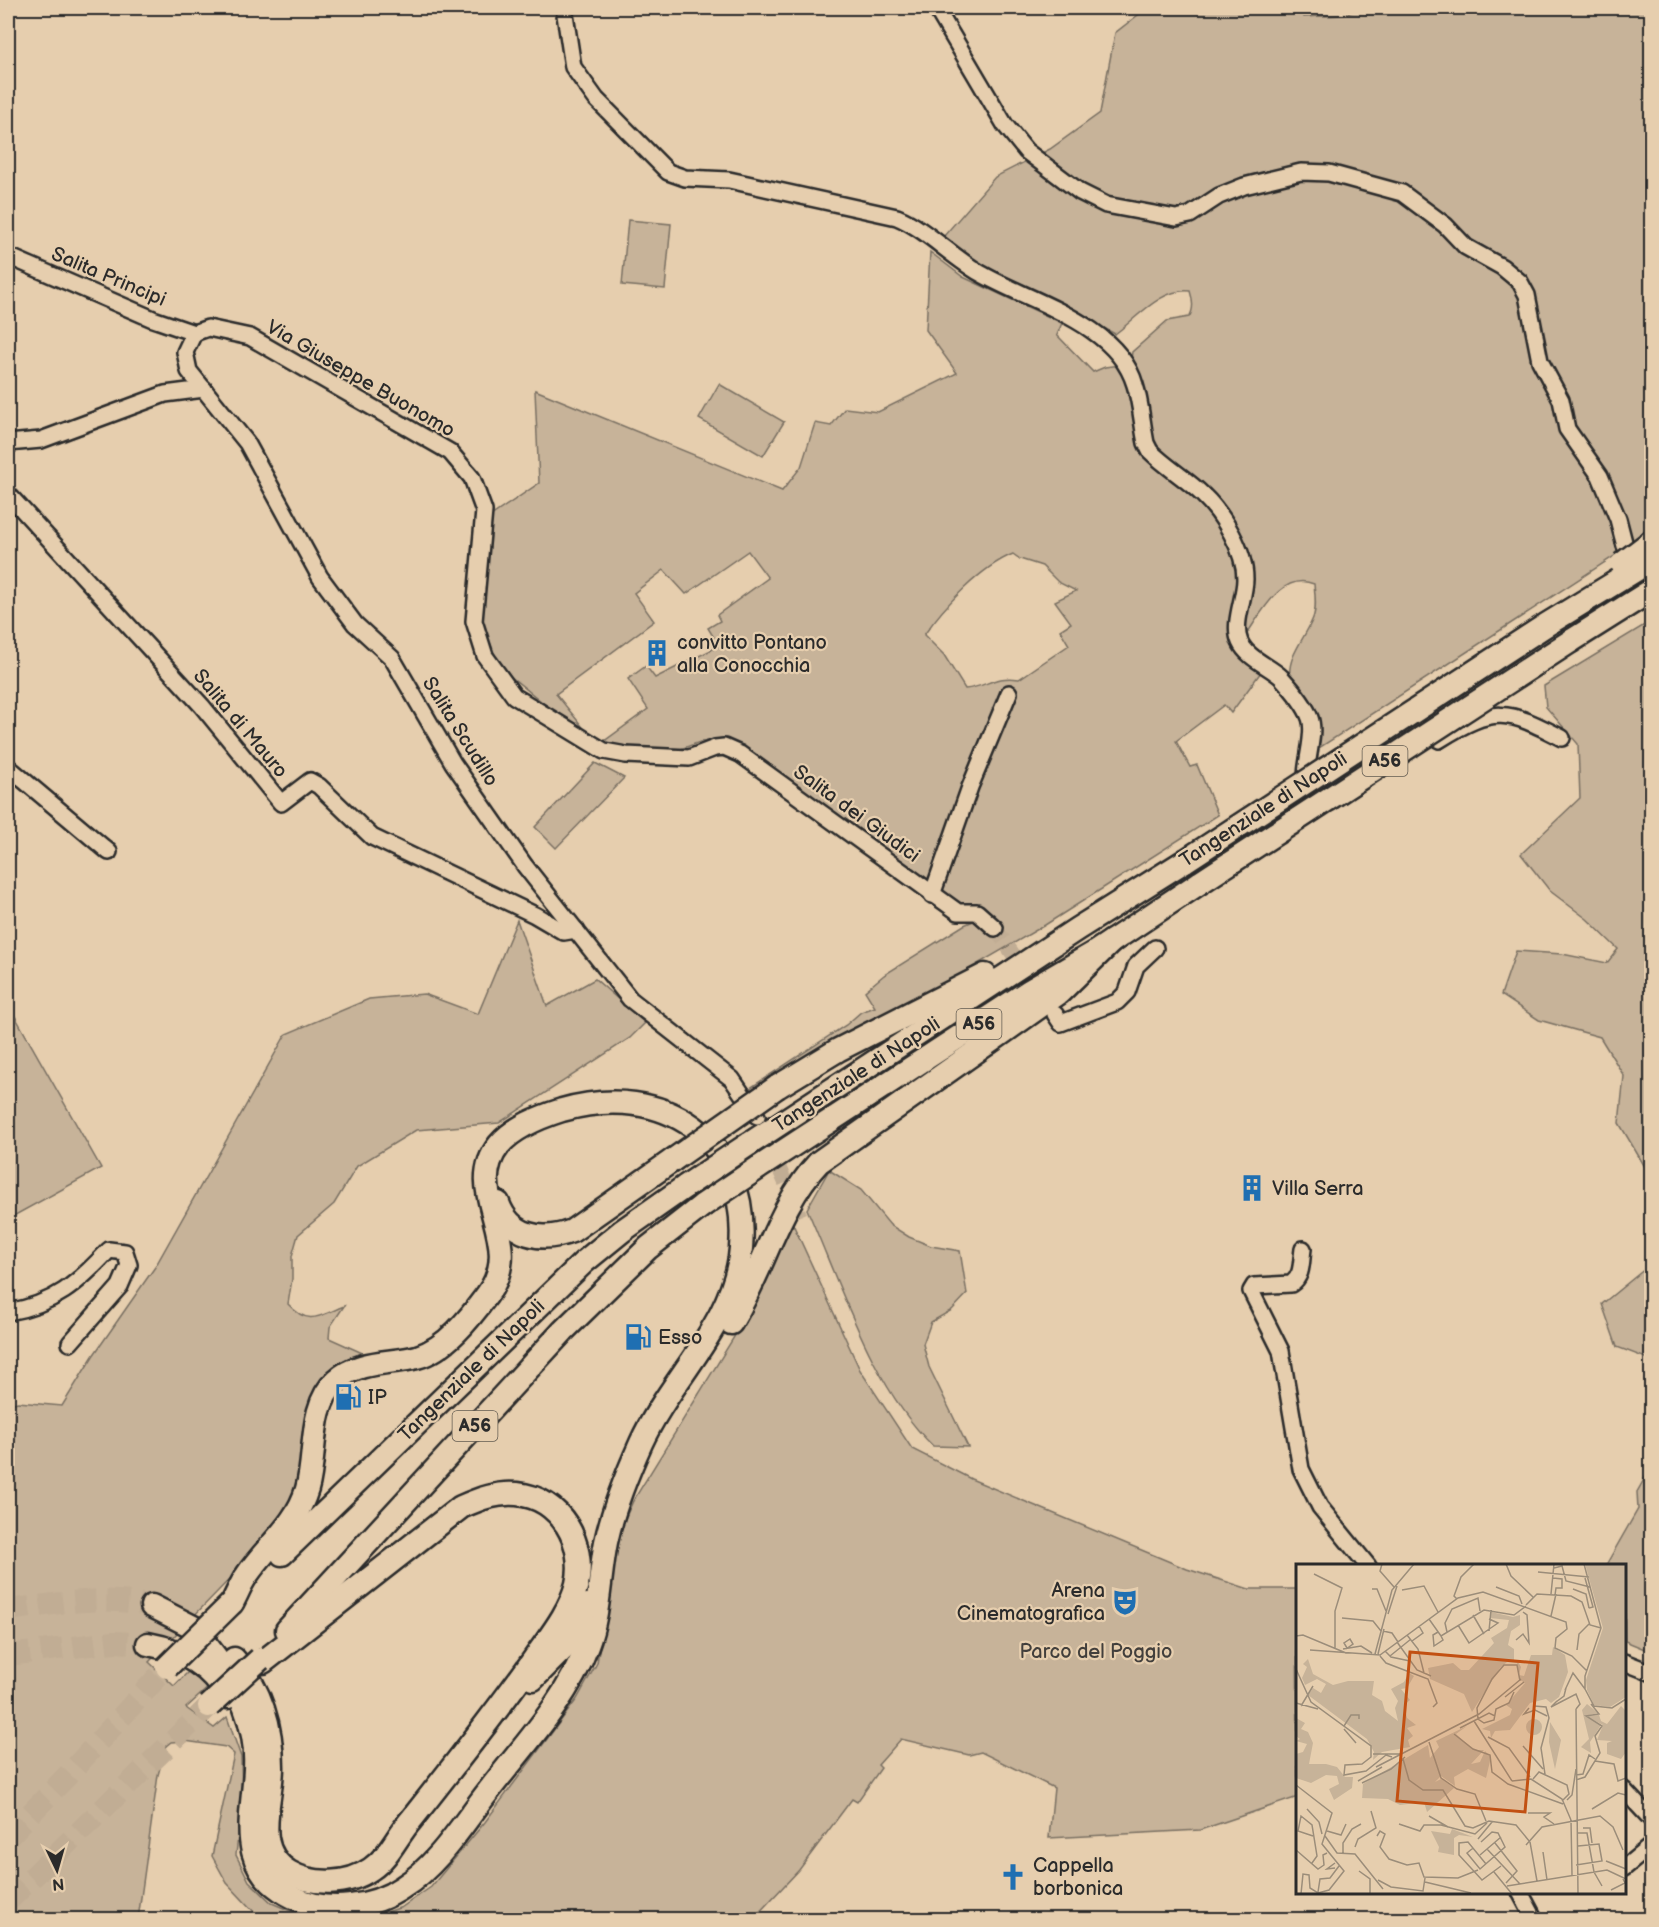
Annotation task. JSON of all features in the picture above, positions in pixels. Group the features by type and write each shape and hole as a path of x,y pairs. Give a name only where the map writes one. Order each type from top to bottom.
{"highway":[{"path":"1546,625 1652,541"},
{"name":"Tangenziale di Napoli","path":"167,1667 558,1286 622,1231 749,1144 1077,929 1546,625 1652,560"},
{"name":"Tangenziale di Napoli","path":"261,1661 563,1330 640,1256 703,1205 1029,991 1112,941 1652,590"},
{"path":"1571,641 1652,604"},
{"path":"494,1716 566,1646 579,1624 590,1597 598,1534 616,1476 635,1435 719,1298 730,1267 732,1233 730,1209 723,1182 710,1157 682,1128 652,1114 618,1110 561,1119 536,1129 514,1143 498,1166 496,1197 509,1223 531,1236 551,1237 572,1231 673,1160 777,1087 848,1045 1077,929"},
{"path":"611,1522 642,1466 735,1316 794,1196 809,1173 846,1141 1059,993 1112,941"},
{"path":"192,1628 226,1669 248,1713 256,1760 249,1836 255,1860 270,1881 295,1899 322,1906 357,1905 391,1895 420,1875 446,1846 567,1689 582,1660 596,1620 611,1522 642,1441 727,1303 736,1280 742,1236 738,1203 730,1174 708,1138 673,1113 649,1105 625,1101 589,1104 555,1112 525,1125 502,1142 490,1161 486,1182 502,1248 499,1270 490,1292 440,1346 416,1357 359,1368 339,1378 331,1387 321,1406 312,1467 302,1502 289,1527 247,1575 232,1603"},
{"path":"152,1606 217,1642 240,1665 255,1688 266,1720 271,1753 267,1840 279,1864 301,1877 327,1882 342,1880 369,1870 380,1862 494,1716 566,1612 579,1574 578,1553 570,1530 554,1510 530,1497 518,1494 489,1497 460,1507 261,1661 232,1686 209,1706"},
{"path":"340,1574 404,1524"},
{"path":"148,1644 168,1648 191,1659 215,1679 226,1693 242,1732 252,1806"}],"street":[{"path":"564,8 573,67 596,99 668,172 686,178 729,180 897,217 909,222 958,260 1091,330 1115,350 1135,384 1146,443 1150,451 1213,506 1240,553 1245,580 1238,628 1240,643 1281,677 1310,716 1313,737 1305,778 1308,789 1318,799 1328,802 1348,798 1455,729 1492,715 1521,717 1562,738"},
{"path":"936,8 1005,124 1026,151 1080,192 1106,205 1176,218 1190,214 1219,196 1244,186 1301,172 1329,172 1402,194 1445,225 1466,247 1502,267 1520,282 1527,295 1540,361 1561,400 1567,429 1600,476 1618,519 1625,546"},
{"name":"Salita Principi","path":"8,256 153,319 194,333"},
{"name":"Via Giuseppe Buonomo","path":"194,333 208,328 250,337 450,452 472,478 484,511 474,621 485,656 514,696 604,751 626,755 690,758"},
{"name":"Salita Scudillo","path":"194,333 185,352 189,371 247,443 320,577 355,624 392,658 453,763 525,866 630,999 732,1079 757,1116"},
{"path":"8,443 41,440 165,394 204,389"},
{"name":"Salita di Mauro","path":"8,494 202,706 281,803 310,781 319,786 372,837 535,915 564,932 576,930"},
{"path":"932,895 970,787 1010,693"},
{"name":"Salita dei Giudici","path":"690,758 715,748 724,747 740,754 932,895 958,912 977,912 995,928"},
{"path":"8,767 109,852"},
{"path":"1054,1014 1061,1023 1117,1002 1127,992 1136,966 1155,948"},
{"path":"8,1312 59,1296 76,1284 109,1250 125,1252 129,1265 120,1286 70,1343"},
{"path":"1303,1250 1299,1276 1296,1281 1291,1284 1254,1286 1251,1291 1281,1351 1301,1469 1320,1507 1366,1564"},
{"path":"1626,1663 1649,1672"},
{"path":"1626,1792 1649,1814"},
{"path":"1626,1867 1652,1845"},
{"path":"1521,1894 1535,1920"}],"green space":[{"path":"1147,8 1301,8 1304,17 1344,15 1361,8 1651,8 1651,524 1633,544 1316,750 1318,728 1314,710 1305,694 1290,677 1294,654 1314,614 1314,584 1302,581 1291,583 1282,589 1264,608 1244,638 1246,557 1150,441 1138,373 1131,359 1132,352 1167,321 1189,317 1192,311 1190,291 1179,291 1159,299 1115,334 1031,288 984,266 943,237 995,177 1050,149 1100,113 1115,33"},
{"path":"628,220 671,224 665,289 622,285"},
{"path":"930,252 963,277 1062,323 1057,335 1093,372 1119,365 1128,386 1142,445 1215,518 1233,550 1239,571 1232,632 1261,672 1231,713 1224,705 1176,741 1190,767 1197,765 1218,815 1045,925 755,1093 750,1088 846,1025 861,1012 875,1007 865,991 884,975 964,925 976,920 990,934 1002,927 984,910 950,900 751,755 723,738 700,742 678,750 599,745 648,709 628,679 646,666 655,678 719,646 708,628 720,621 717,615 768,578 748,551 686,594 664,570 634,593 654,621 556,694 586,731 583,735 500,668 483,624 483,582 491,516 539,483 535,390 782,491 801,467 815,423 831,426 845,408 878,412 957,373 926,330","holes":["1013,554 1020,559 1042,566 1058,582 1076,591 1055,601 1071,623 1060,630 1069,645 1019,679 997,680 965,689 944,655 924,635 964,588 988,568"]},
{"path":"719,384 784,422 763,456 699,419"},
{"path":"1651,621 1651,1177 1619,1123 1624,1076 1600,1037 1539,1020 1501,995 1516,951 1562,954 1607,963 1618,949 1587,919 1550,891 1521,854 1580,798 1578,744 1546,707 1544,686"},
{"path":"595,763 624,778 556,848 535,827"},
{"path":"517,920 547,1006 595,979 645,1023 630,1038 499,1123 416,1130 357,1166 334,1204 298,1235 292,1256 292,1279 288,1304 295,1311 308,1317 321,1316 344,1306 330,1327 329,1338 369,1356 346,1364 288,1519 149,1662 174,1686 193,1667 212,1684 186,1708 214,1728 227,1717 241,1757 242,1797 236,1855 249,1881 272,1903 309,1919 269,1919 257,1915 227,1883 212,1856 234,1754 226,1747 185,1741 171,1742 166,1746 158,1775 138,1919 8,1919 8,1404 18,1402 62,1406 93,1356 155,1267 286,1034 369,999 424,994 478,1014"},
{"path":"8,1004 101,1168 8,1219"},
{"path":"829,1170 861,1190 890,1225 909,1237 931,1246 960,1251 967,1294 952,1310 931,1322 923,1344 929,1367 968,1447 933,1446 912,1423 893,1396 860,1335 807,1209"},
{"name":"Parco del Poggio","path":"792,1222 860,1370 912,1449 971,1479 1187,1569 1249,1589 1296,1589 1296,1798 1200,1830 1049,1838 1054,1788 981,1752 969,1755 901,1739 878,1765 881,1768 857,1802 852,1799 799,1870 753,1919 364,1920 402,1907 431,1887 485,1822 577,1699 597,1663 616,1539 633,1501 758,1298"},
{"path":"1651,1264 1651,1360 1617,1347 1602,1304"},
{"path":"1651,1467 1652,1640 1647,1650 1626,1641 1626,1564 1607,1564 1638,1509 1637,1492"}],"tunnel":[{"path":"995,928 1041,995"},
{"path":"761,1127 800,1216"},
{"path":"8,1610 98,1600 134,1602 152,1606"},
{"path":"8,1655 114,1642 148,1644"},
{"path":"8,1837 167,1667"},
{"path":"8,1901 209,1706"}],"place":[{"name":"convitto Pontano alla Conocchia","path":"657,653"},
{"name":"Villa Serra","path":"1252,1188"},
{"name":"Esso","path":"638,1337"},
{"name":"IP","path":"348,1397"},
{"name":"Arena Cinematografica","path":"1125,1602"},
{"name":"Cappella borbonica","path":"1013,1877"}]}
